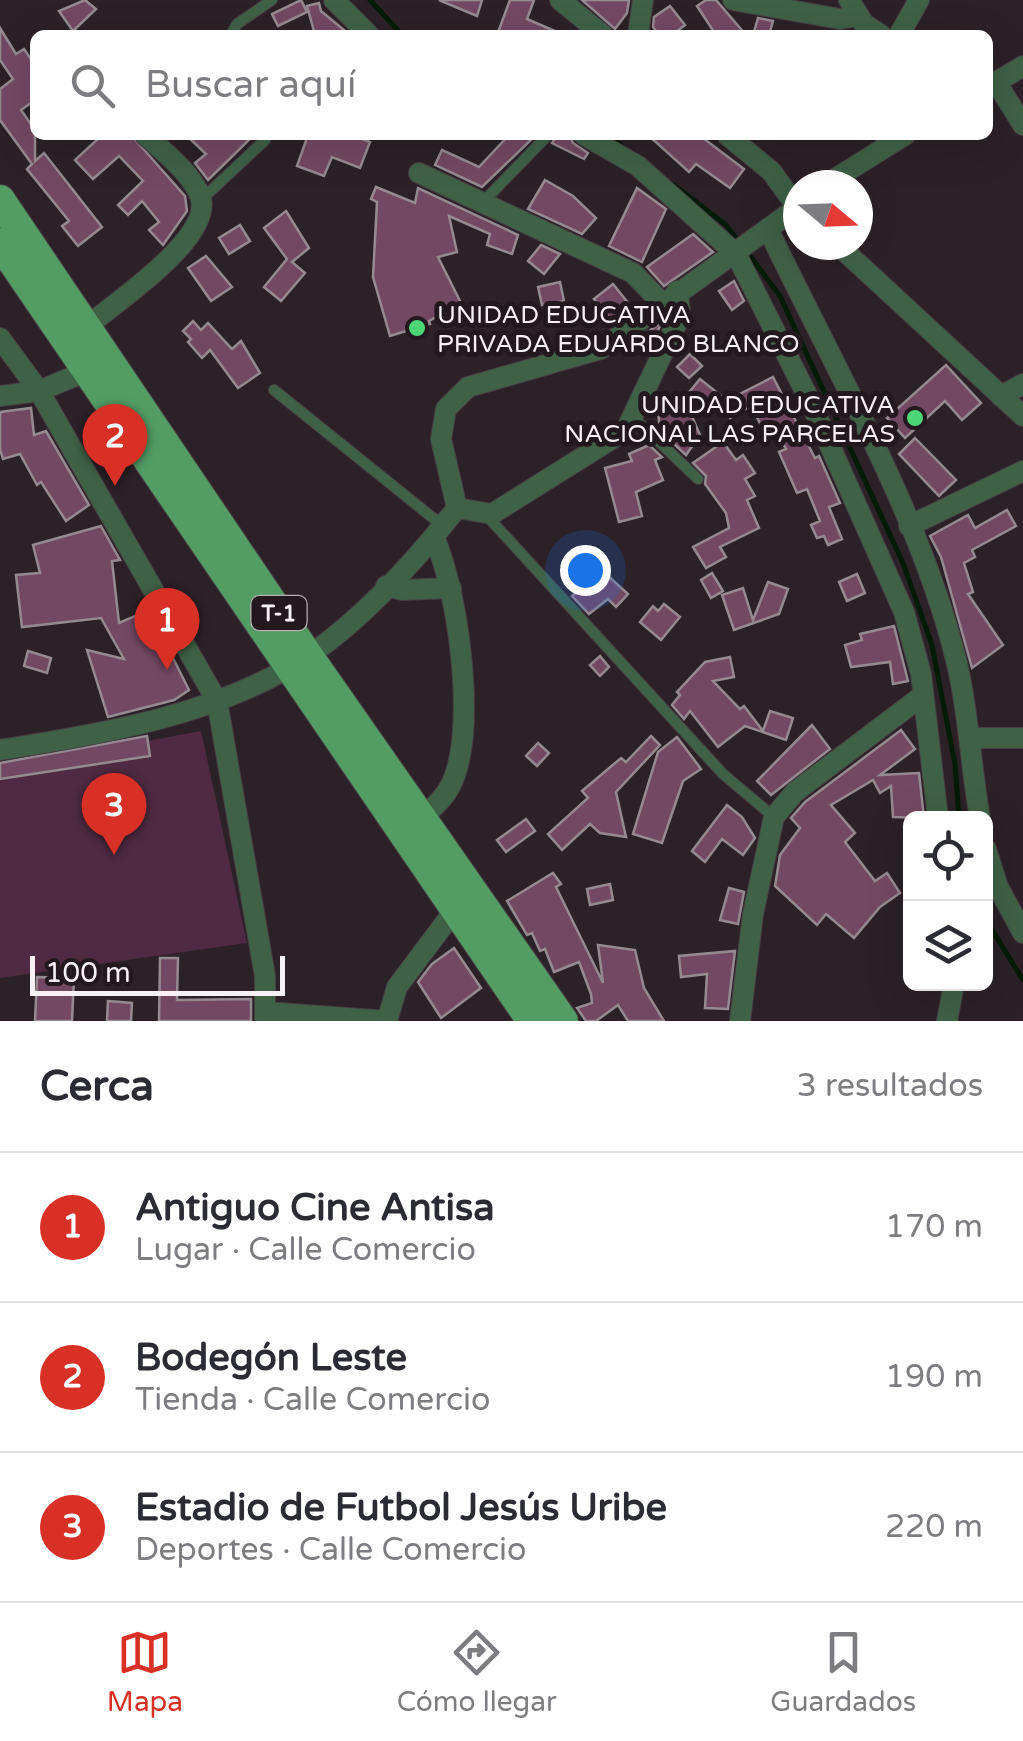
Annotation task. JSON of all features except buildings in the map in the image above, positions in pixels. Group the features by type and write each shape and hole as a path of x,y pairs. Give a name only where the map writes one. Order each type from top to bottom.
{"main road":[{"name":"T-1","path":"0,200 86,328 454,911 532,1021"},
{"name":"T-1","path":"0,243 297,662 422,818 563,1021"}],"street":[{"path":"334,0 364,30"},
{"path":"560,0 597,30"},
{"path":"639,30 643,0"},
{"path":"733,0 840,19 853,8 876,30"},
{"path":"902,30 919,0"},
{"path":"993,83 1023,66"},
{"path":"993,85 1023,125"},
{"path":"86,328 183,246 198,223 201,200 196,188 149,140"},
{"path":"593,140 638,166 741,250 893,580 914,644 937,811"},
{"path":"733,140 771,170 783,187"},
{"path":"850,170 897,140"},
{"path":"419,174 633,273 669,296 680,310 634,418 620,435 486,515 456,508"},
{"path":"456,508 441,439 446,409 468,388 601,349 669,296 783,219"},
{"path":"768,230 909,526 948,632 979,811"},
{"path":"854,260 1023,416"},
{"path":"0,338 38,391 217,701 259,938 265,1016 387,1021 398,987 454,911"},
{"path":"0,396 38,391 88,372"},
{"path":"1001,396 1023,384"},
{"path":"909,526 1023,471"},
{"path":"0,750 107,732 217,701 297,662 341,632 456,508"},
{"path":"422,818 445,795 458,765 460,644 438,531"},
{"path":"386,586 403,590 451,588"},
{"path":"740,1021 754,914 774,817 795,792 922,696"},
{"path":"968,738 1023,738"},
{"path":"993,871 1023,933"},
{"path":"947,1021 953,991"}],"lane":[{"path":"234,30 272,0"},
{"path":"201,200 264,140"},
{"path":"483,202 543,140"},
{"path":"274,390 438,531"},
{"path":"634,418 698,479"},
{"path":"486,515 628,674 724,774 774,817"}],"shaded area":[{"path":"201,731 247,943 0,978 0,768"}],"waterway":[{"path":"370,0 397,30"},
{"path":"614,140 621,145"},
{"path":"674,185 726,225 740,243"},
{"path":"747,252 780,296 903,563 932,645 955,764 958,811"},
{"path":"993,931 1023,980"}],"place":[{"name":"UNIDAD EDUCATIVA PRIVADA EDUARDO BLANCO","path":"417,328"},
{"name":"UNIDAD EDUCATIVA NACIONAL LAS PARCELAS","path":"915,418"},
{"name":"Bodegón Leste","path":"115,486"},
{"name":"Antiguo Cine Antisa","path":"167,670"},
{"name":"Estadio de Futbol Jesús Uribe","path":"114,855"}]}
